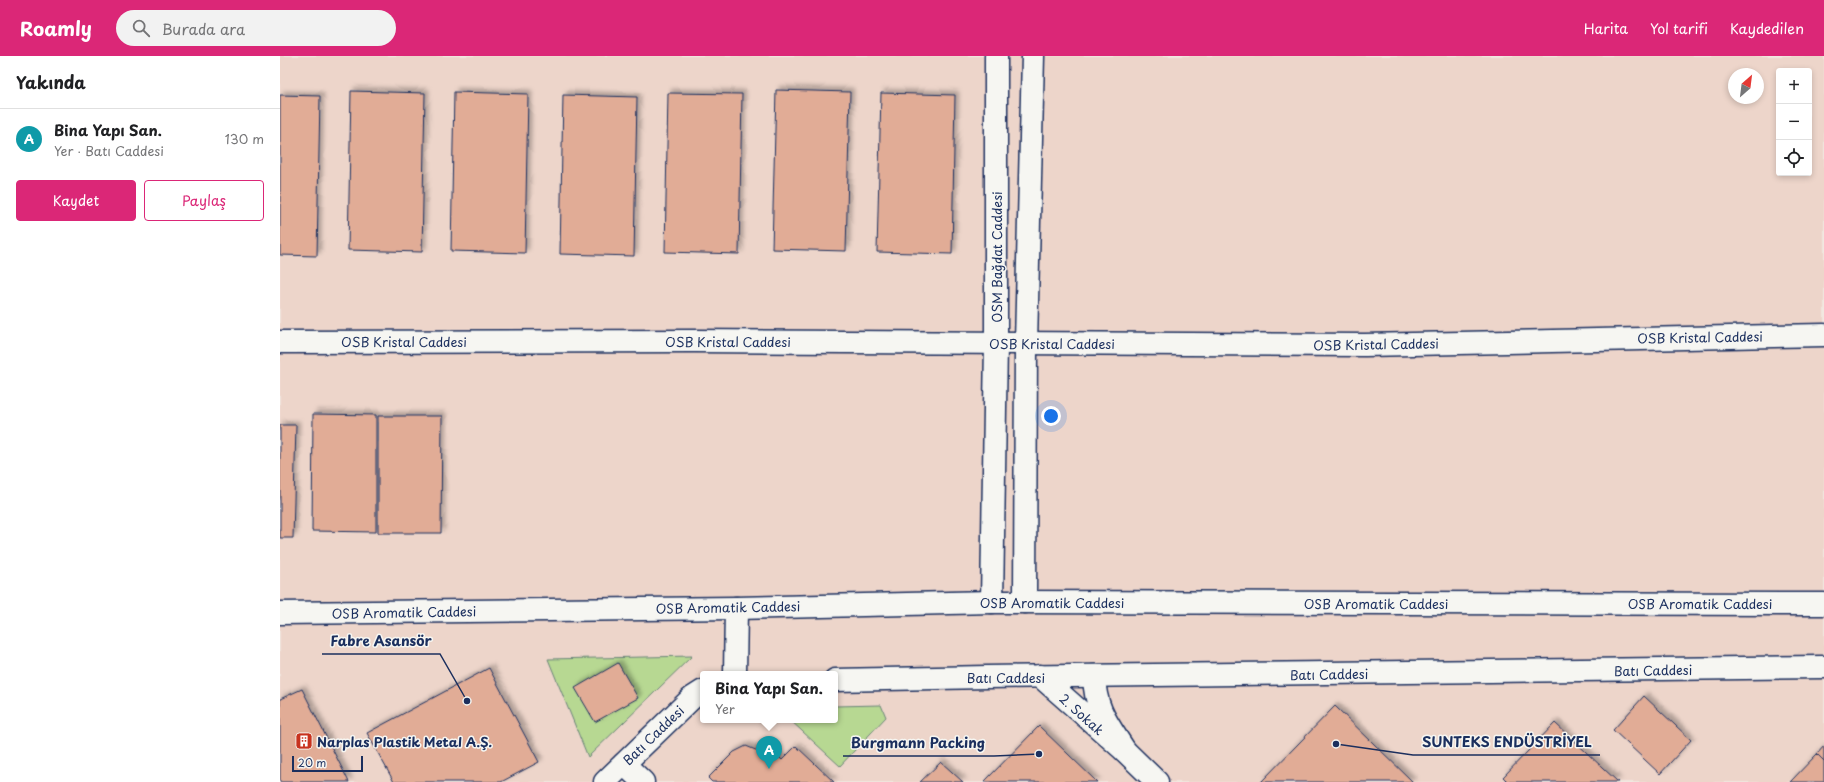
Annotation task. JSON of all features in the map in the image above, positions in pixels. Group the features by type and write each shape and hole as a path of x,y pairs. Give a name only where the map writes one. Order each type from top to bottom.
{"street":[{"name":"OSM Bağdat Caddesi","path":"992,602 996,343 996,56"},
{"path":"1025,602 1026,343 1033,56"},
{"name":"OSB Kristal Caddesi","path":"280,342 1365,345 1824,335"},
{"name":"OSB Aromatik Caddesi","path":"280,613 736,608 992,602 1824,604"},
{"path":"736,608 736,671"},
{"name":"Batı Caddesi","path":"838,680 1040,676 1824,667"},
{"name":"2. Sokak","path":"1040,676 1125,751 1157,782"},
{"name":"2. Sokak","path":"1094,676 1094,693 1098,706 1125,751"},
{"name":"Batı Caddesi","path":"605,782 692,698 700,693"},
{"path":"624,764 643,782"}],"shaded area":[{"path":"280,56 1824,56 1824,782 280,782"}],"green space":[{"path":"692,656 588,757 548,659"},
{"path":"881,705 886,717 840,766 793,723 838,723 838,706"}],"building":[{"path":"776,90 850,92 846,251 772,249"},
{"path":"351,91 425,93 422,252 348,250"},
{"path":"454,92 528,94 525,253 451,251"},
{"path":"668,93 742,94 739,254 665,252"},
{"path":"881,93 955,95 952,254 877,252"},
{"path":"280,95 320,96 317,256 280,255"},
{"path":"563,95 637,97 634,256 560,254"},
{"path":"313,414 376,415 376,532 312,531"},
{"path":"378,416 442,416 441,533 378,533"},
{"path":"280,425 296,425 293,538 280,538"},
{"path":"618,663 638,698 595,722 575,688"},
{"path":"489,668 539,762 501,782 394,782 367,733"},
{"name":"Narplas Plastik Metal A.Ş.","path":"302,689 349,782 280,782 280,699"},
{"path":"1644,696 1691,740 1660,774 1613,730"},
{"path":"1335,706 1413,782 1261,782"},
{"path":"1555,723 1618,782 1508,782 1503,777"},
{"path":"1039,726 1097,782 984,782"},
{"path":"764,744 782,760 796,746 834,782 712,782 708,778 734,752 746,746 758,751"},
{"path":"1824,746 1824,761 1817,754"},
{"path":"1817,754 1824,761 1824,782 1790,782"},
{"path":"941,762 963,782 920,782"}],"place":[{"name":"Fabre Asansör","path":"467,701"},
{"name":"Narplas Plastik Metal A.Ş.","path":"304,741"},
{"name":"SUNTEKS ENDÜSTRİYEL","path":"1336,744"},
{"name":"Burgmann Packing","path":"1039,754"},
{"name":"Bina Yapı San.","path":"769,769"}]}
